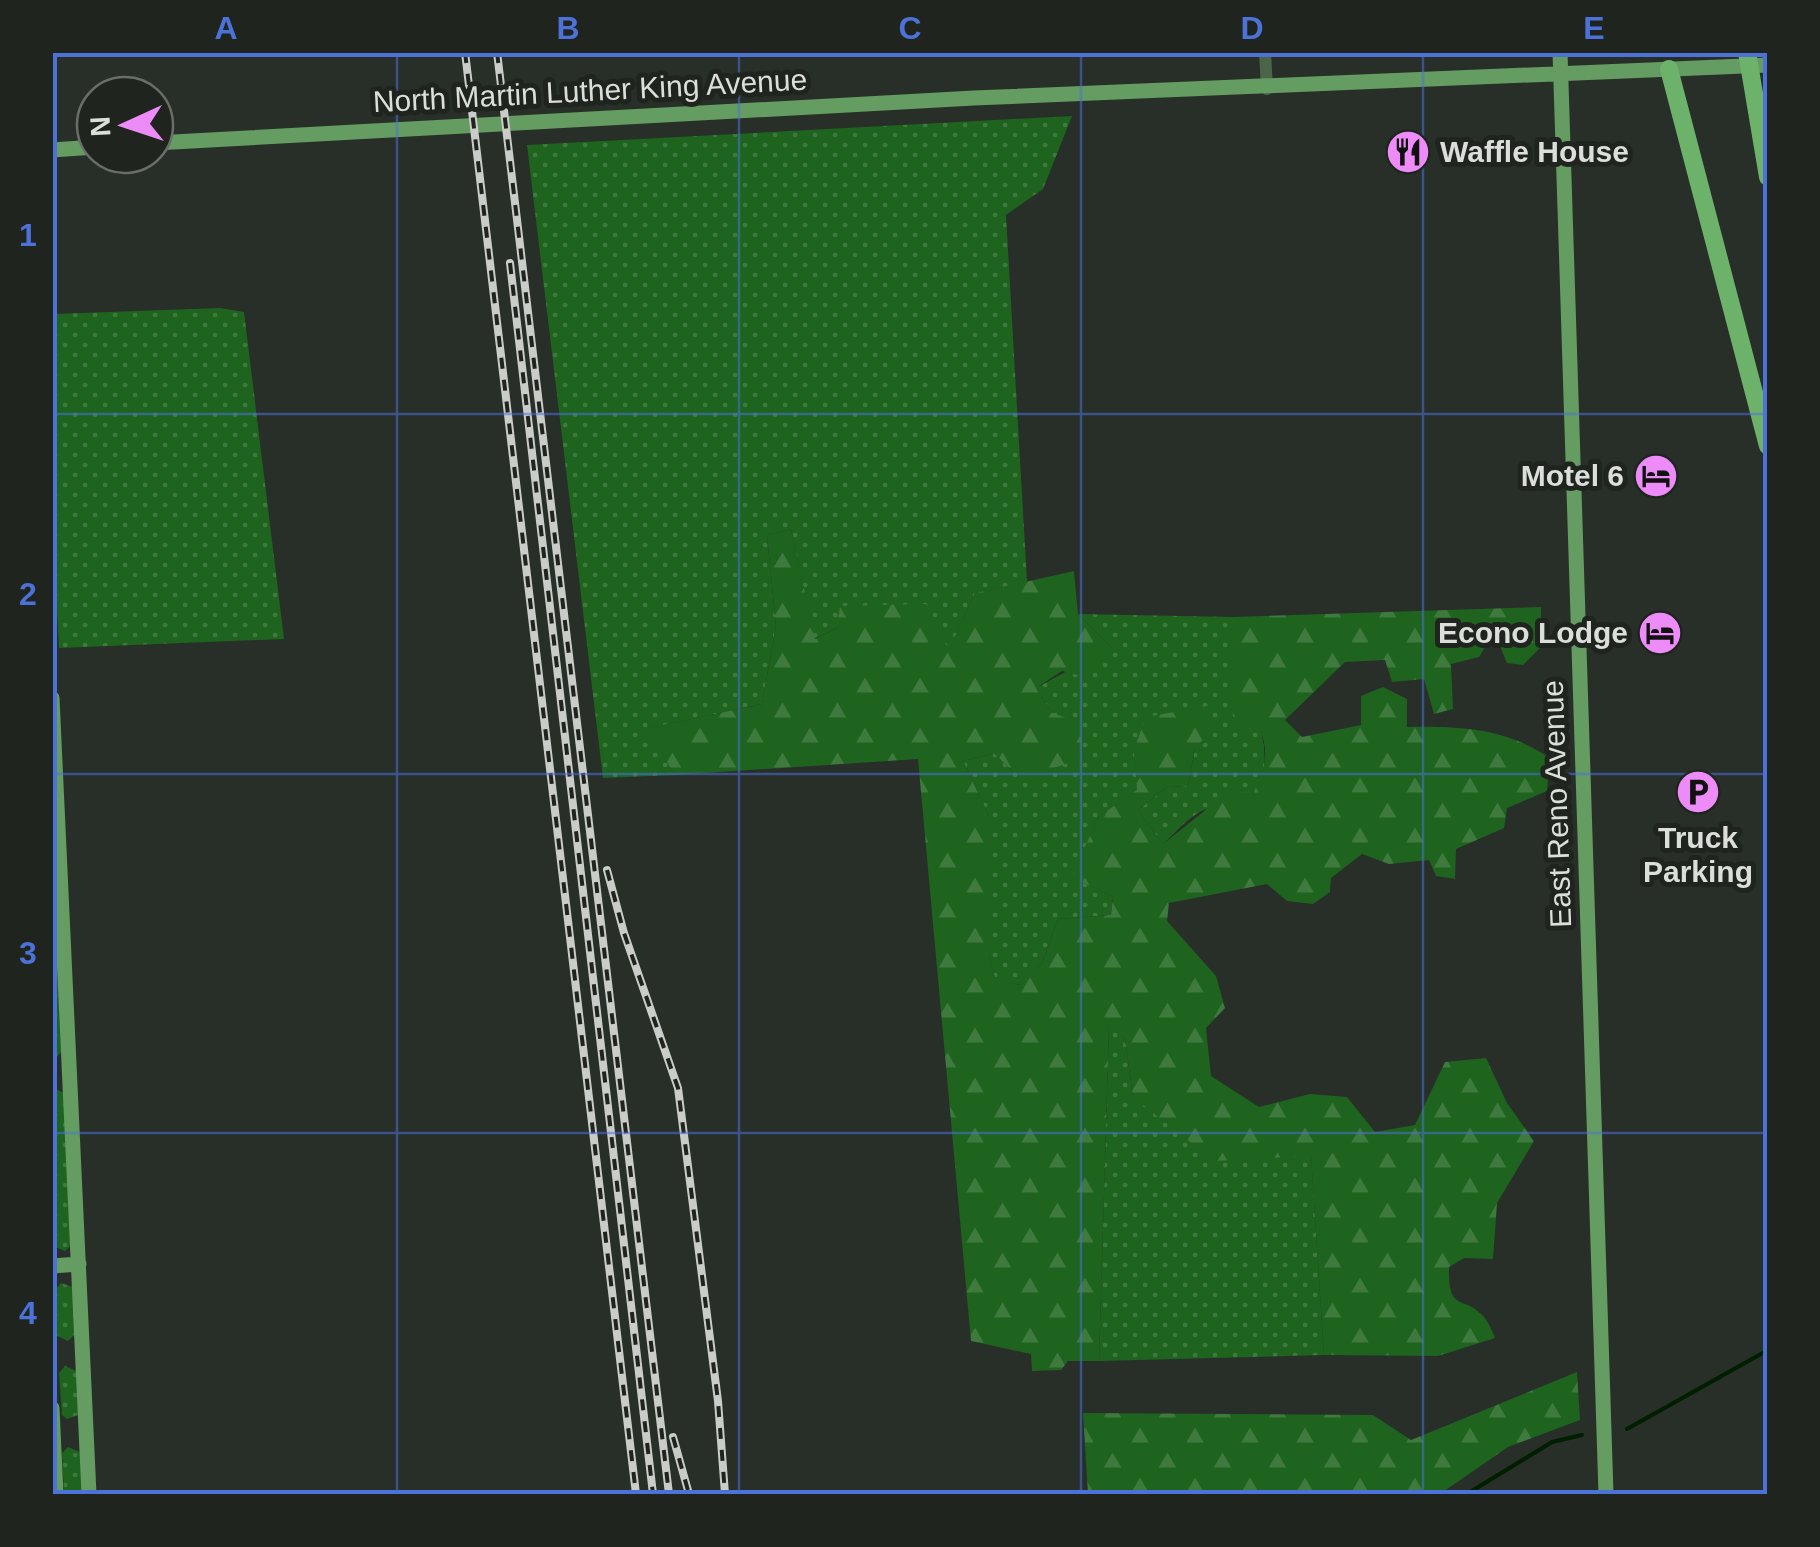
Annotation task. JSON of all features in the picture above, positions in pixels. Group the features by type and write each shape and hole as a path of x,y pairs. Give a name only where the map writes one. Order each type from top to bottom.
{"highway":[{"path":"1747,52 1768,177"},
{"path":"1669,69 1768,446"}],"main road":[{"name":"East Reno Avenue","path":"1560,52 1606,1494"},
{"name":"North Martin Luther King Avenue","path":"175,142 974,98 1267,89 1768,65"},
{"path":"52,698 61,1071 79,1264 89,1494"},
{"path":"52,1266 79,1264"},
{"path":"52,1408 56,1494"}],"street":[{"path":"1264,52 1267,89"}],"green space":[{"path":"1072,116 1043,189 1006,215 1027,582 975,593 949,651 837,628 814,639 791,529 767,535 776,626 762,704 650,728 674,775 603,778 527,145"},
{"path":"220,308 244,312 284,639 59,648 52,509 53,314"},
{"path":"791,529 815,639 837,628 840,606 926,604 949,650 975,593 1074,571 1078,614 1111,647 1089,678 1062,671 1036,688 1052,713 1075,721 1081,740 1076,761 1050,769 1041,781 1012,771 994,753 963,761 989,816 989,956 996,981 1021,985 1042,963 1058,919 1111,915 1113,897 1072,877 1098,817 1137,790 1134,749 1146,717 1208,706 1215,724 1195,749 1188,786 1167,787 1138,810 1163,844 1228,792 1253,793 1263,770 1265,746 1260,729 1241,728 1232,711 1233,617 1541,607 1541,647 1523,665 1507,663 1500,646 1488,642 1479,657 1451,664 1453,709 1434,714 1424,679 1392,682 1385,660 1345,662 1285,720 1302,737 1361,725 1361,696 1383,687 1407,699 1407,727 1482,731 1516,740 1550,758 1547,791 1507,808 1504,828 1456,849 1455,879 1436,876 1429,860 1389,864 1362,854 1331,878 1330,892 1313,904 1287,901 1267,884 1169,903 1167,921 1216,976 1225,1008 1206,1028 1211,1076 1259,1107 1310,1094 1347,1097 1375,1132 1415,1125 1445,1062 1486,1058 1507,1103 1534,1141 1497,1203 1493,1259 1464,1258 1449,1267 1454,1297 1483,1316 1495,1338 1438,1356 1324,1355 1311,1156 1214,1161 1133,1097 1125,1039 1109,1027 1099,1361 1068,1361 1061,1370 1032,1371 1031,1354 971,1341 918,759 674,775 649,728 762,704 776,626 767,535"},
{"path":"1078,614 1233,617 1240,659 1261,731 1263,774 1250,795 1198,813 1163,844 1138,810 1167,787 1188,786 1195,749 1134,749 1138,790 1098,817 1073,877 1113,897 1111,915 1058,919 1042,963 1022,985 996,982 989,956 989,816 963,761 994,753 1012,771 1052,713 1036,688 1111,647"},
{"path":"52,855 61,1052 56,1058 52,1057"},
{"path":"1109,1026 1125,1039 1133,1097 1311,1155 1324,1355 1099,1361"},
{"path":"52,1087 64,1093 71,1245 65,1251 53,1246"},
{"path":"61,1283 73,1287 75,1334 68,1341 57,1336 55,1290"},
{"path":"65,1366 77,1371 78,1415 67,1419 62,1415 59,1373"},
{"path":"1577,1372 1580,1420 1508,1447 1440,1494 1088,1494 1083,1413 1373,1415 1411,1440"},
{"path":"68,1447 80,1452 82,1494 64,1494 62,1453"}],"waterway":[{"path":"1627,1429 1768,1350"},
{"path":"1467,1494 1552,1442 1582,1435"}],"railway":[{"path":"465,52 636,1494"},
{"path":"497,52 669,1494"},
{"path":"510,263 653,1494"},
{"path":"607,870 624,933 678,1088 718,1401 725,1494"},
{"path":"673,1437 689,1494"}],"place":[{"name":"Waffle House","path":"1408,152"},
{"name":"Motel 6","path":"1656,476"},
{"name":"Econo Lodge","path":"1660,633"},
{"name":"Truck Parking","path":"1698,792"}]}
